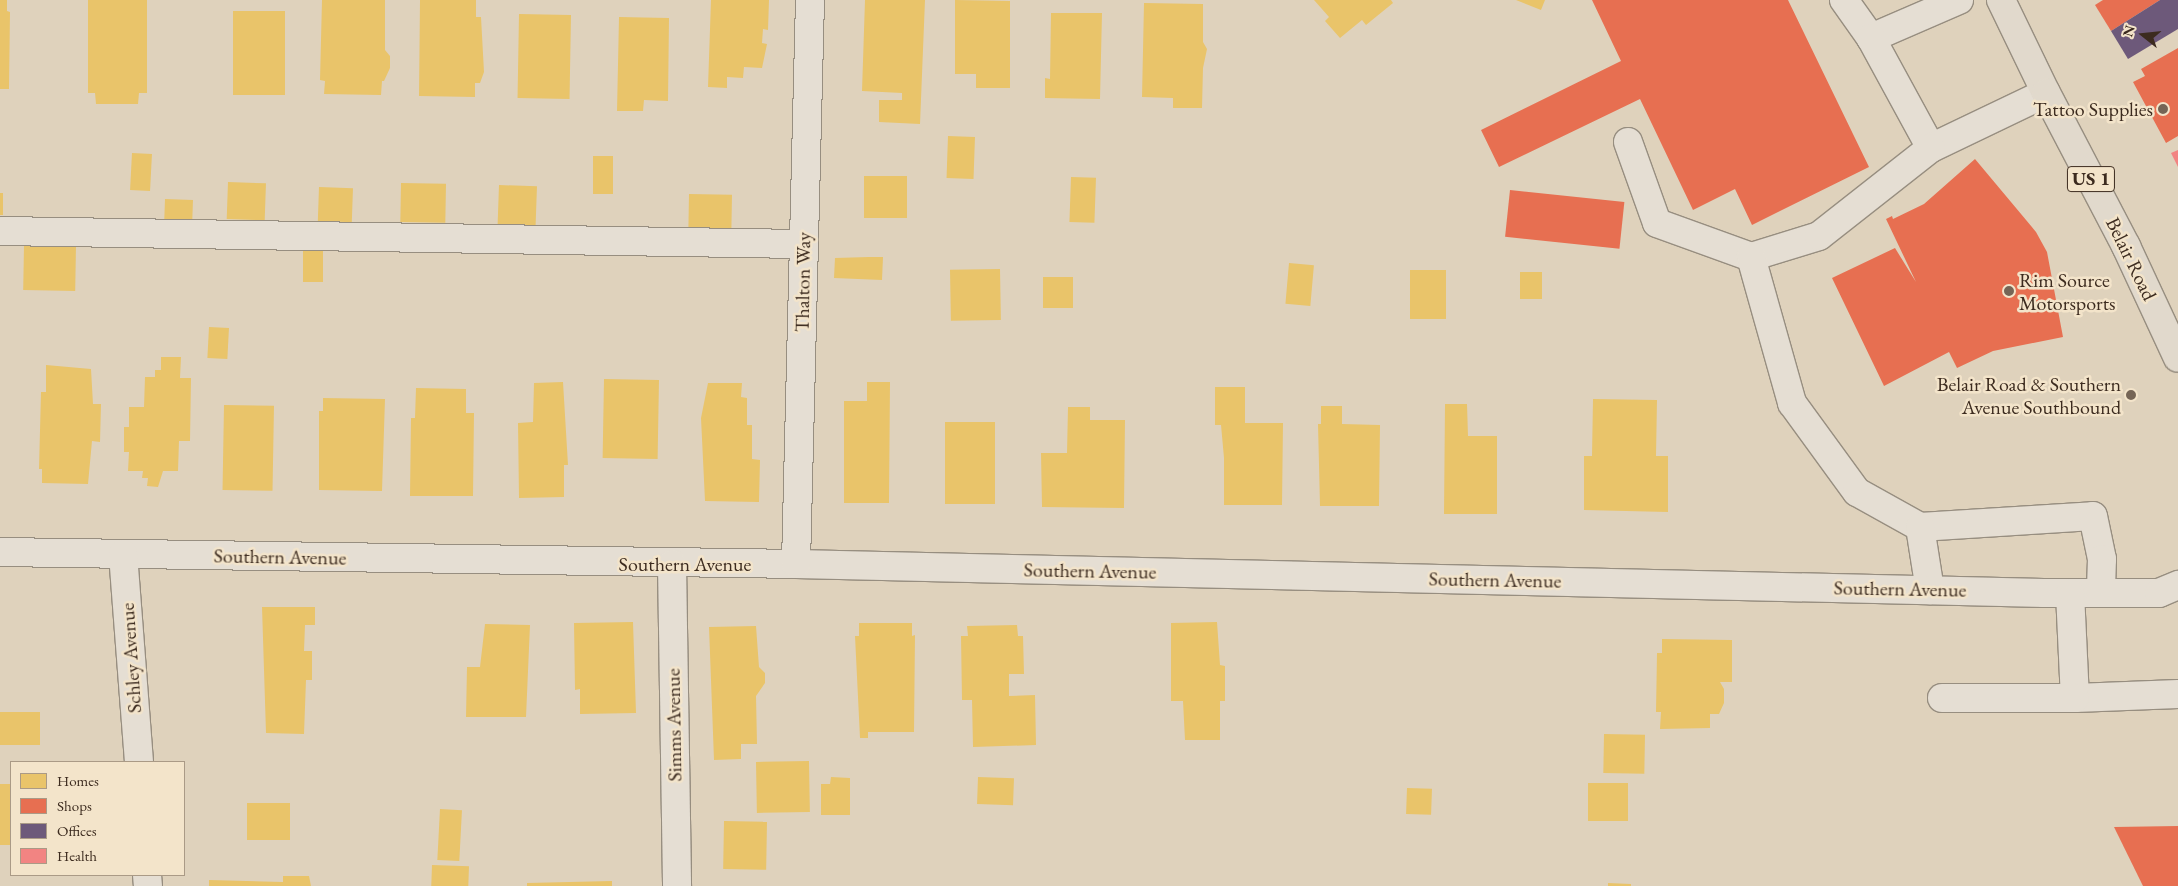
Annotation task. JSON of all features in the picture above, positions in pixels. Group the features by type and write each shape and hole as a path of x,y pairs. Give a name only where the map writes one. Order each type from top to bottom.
{"main road":[{"name":"Belair Road","path":"2001,0 2046,93 2126,246 2178,358"}],"street":[{"name":"Thalton Way","path":"796,564 810,0"},
{"path":"1844,0 1871,38 1931,148"},
{"path":"1871,38 1959,0"},
{"path":"1628,142 1657,222 1751,257 1819,236 1931,148 2046,93"},
{"path":"0,231 804,244"},
{"path":"1751,257 1792,403 1857,492 1920,527 2093,516 2102,559 2101,593"},
{"path":"1920,527 1930,590"},
{"name":"Southern Avenue","path":"0,552 672,564 796,564 2070,593 2159,593 2178,585"},
{"name":"Schley Avenue","path":"123,554 139,761"},
{"name":"Simms Avenue","path":"672,564 677,886"},
{"path":"2070,593 2075,698"},
{"path":"1942,698 2075,698 2178,694"}],"building: Homes":[{"path":"0,0 7,0 7,11 10,12 9,89 0,89"},
{"path":"88,0 147,0 147,93 139,93 138,104 96,104 95,93 88,93"},
{"path":"322,0 385,0 385,50 390,56 390,68 384,81 382,81 381,95 324,94 325,81 320,80"},
{"path":"420,0 476,0 476,17 481,17 484,72 480,83 475,83 475,97 419,96"},
{"path":"711,0 769,0 768,30 763,29 762,43 767,44 762,68 744,67 743,78 727,77 727,88 708,87"},
{"path":"865,0 925,0 920,124 879,122 879,100 902,100 902,93 862,91"},
{"path":"955,0 1010,1 1010,88 976,88 976,74 955,74"},
{"path":"1314,0 1391,0 1393,3 1366,25 1362,20 1340,38 1325,21 1329,17"},
{"path":"1516,0 1545,0 1541,10"},
{"path":"1144,3 1203,4 1203,42 1207,49 1203,68 1202,108 1173,108 1173,98 1142,97"},
{"path":"233,11 285,11 285,95 233,95"},
{"path":"1051,13 1102,13 1100,99 1045,98 1045,78 1050,79"},
{"path":"519,14 571,15 570,99 518,98"},
{"path":"619,17 669,18 668,101 644,100 643,111 617,111"},
{"path":"948,136 975,137 974,179 947,178"},
{"path":"132,153 152,154 150,191 130,190"},
{"path":"593,156 613,156 613,194 593,194"},
{"path":"864,176 907,176 907,218 864,218"},
{"path":"1071,177 1096,178 1094,223 1069,222"},
{"path":"228,182 266,183 265,220 227,219"},
{"path":"401,183 446,184 445,223 400,222"},
{"path":"499,185 537,186 536,225 498,224"},
{"path":"319,187 353,188 352,222 318,221"},
{"path":"0,193 3,193 3,215 0,215"},
{"path":"689,194 732,195 731,232 688,231"},
{"path":"165,199 193,200 192,221 164,220"},
{"path":"24,245 76,246 75,291 23,290"},
{"path":"303,251 323,251 323,282 303,282"},
{"path":"883,257 882,280 834,278 835,258"},
{"path":"1289,263 1314,265 1310,306 1285,304"},
{"path":"1000,269 1001,320 951,321 950,270"},
{"path":"1410,270 1446,270 1446,319 1410,319"},
{"path":"1520,272 1542,272 1542,299 1520,299"},
{"path":"1043,277 1073,277 1073,308 1043,308"},
{"path":"209,327 229,328 227,359 207,358"},
{"path":"161,357 181,357 180,378 191,378 190,441 179,441 178,471 163,471 158,487 147,486 148,478 142,478 143,471 128,471 129,452 124,452 124,427 129,427 129,407 144,407 145,377 155,377 155,370 161,370"},
{"path":"46,365 91,369 93,404 101,404 100,442 92,441 88,484 42,483 42,469 39,469 41,392 46,392"},
{"path":"604,379 659,380 658,459 603,458"},
{"path":"563,382 568,465 564,465 564,497 519,498 518,423 533,422 534,383"},
{"path":"867,382 890,382 889,503 844,503 844,401 867,401"},
{"path":"708,383 742,383 741,397 747,398 747,425 752,425 752,459 760,460 759,502 705,501 701,418"},
{"path":"1215,387 1245,387 1245,423 1283,423 1282,505 1224,505 1224,458 1221,425 1215,425"},
{"path":"416,388 466,389 466,413 474,413 473,496 410,496 411,418 415,418"},
{"path":"323,398 385,399 382,491 319,490 319,411 323,411"},
{"path":"1593,399 1657,400 1656,456 1668,456 1668,512 1584,510 1584,456 1592,456"},
{"path":"1445,404 1467,404 1468,436 1497,436 1497,514 1444,514"},
{"path":"224,405 274,406 273,491 223,490"},
{"path":"1321,406 1342,406 1342,424 1380,425 1379,506 1320,506 1318,424 1321,424"},
{"path":"1068,407 1090,407 1090,420 1125,420 1124,508 1042,507 1041,453 1067,453"},
{"path":"945,422 995,422 995,504 945,504"},
{"path":"262,607 315,607 315,625 305,625 304,651 312,651 312,680 306,680 304,734 266,733"},
{"path":"633,622 636,713 580,714 580,689 575,690 574,623"},
{"path":"1217,622 1220,665 1225,666 1225,701 1220,701 1220,740 1185,740 1183,701 1171,701 1171,623"},
{"path":"859,623 912,623 912,636 915,635 914,732 868,732 868,738 860,738 855,636 859,636"},
{"path":"485,624 530,625 526,717 466,717 467,667 480,667"},
{"path":"1017,625 1018,636 1023,636 1024,674 1009,674 1009,696 1035,695 1036,745 973,747 972,700 962,700 961,636 968,636 967,626"},
{"path":"756,626 759,667 765,673 765,683 756,696 757,744 741,744 741,759 714,760 709,627"},
{"path":"1662,639 1732,640 1732,682 1720,682 1724,689 1724,703 1719,714 1710,714 1710,728 1660,729 1661,712 1656,712 1657,653 1662,653"},
{"path":"0,712 40,712 40,745 0,745"},
{"path":"1604,734 1645,735 1644,774 1603,773"},
{"path":"809,761 810,812 757,813 756,762"},
{"path":"831,777 850,778 850,815 821,815 821,784 830,784"},
{"path":"978,777 1014,778 1013,805 977,804"},
{"path":"1588,783 1628,783 1628,821 1588,821"},
{"path":"0,784 10,784 10,845 0,845"},
{"path":"1407,788 1432,789 1431,815 1406,814"},
{"path":"247,803 290,803 290,840 247,840"},
{"path":"440,809 462,810 459,861 437,860"},
{"path":"724,821 767,822 766,870 723,869"},
{"path":"432,865 469,866 468,886 431,886"},
{"path":"283,876 309,876 311,886 209,886 209,880 283,882"},
{"path":"612,881 612,886 527,886 527,883"},
{"path":"1608,883 1631,884 1631,886 1608,886"}],"building: Shops":[{"path":"1592,0 1788,0 1869,167 1752,225 1735,189 1693,210 1640,99 1499,167 1481,130 1621,61"},
{"path":"2103,0 2160,0 2111,31 2095,5"},
{"name":"Tattoo Supplies","path":"2178,48 2178,136 2166,143 2133,82 2145,76 2141,69"},
{"path":"1975,159 2036,232 2047,252 2063,337 1993,351 1957,368 1949,352 1884,386 1832,278 1895,248 1916,282 1886,219 1892,216 1893,219 1924,204"},
{"path":"1510,190 1624,202 1619,249 1505,237"},
{"path":"2178,826 2178,886 2143,886 2114,827"}],"building: Offices":[{"path":"2160,0 2178,0 2178,29 2128,59 2111,31"}],"building: Health":[{"path":"2178,150 2178,167 2171,153"}],"place":[{"name":"Tattoo Supplies","path":"2163,109"},
{"name":"Rim Source Motorsports","path":"2009,291"},
{"name":"Belair Road & Southern Avenue Southbound","path":"2131,395"}]}
